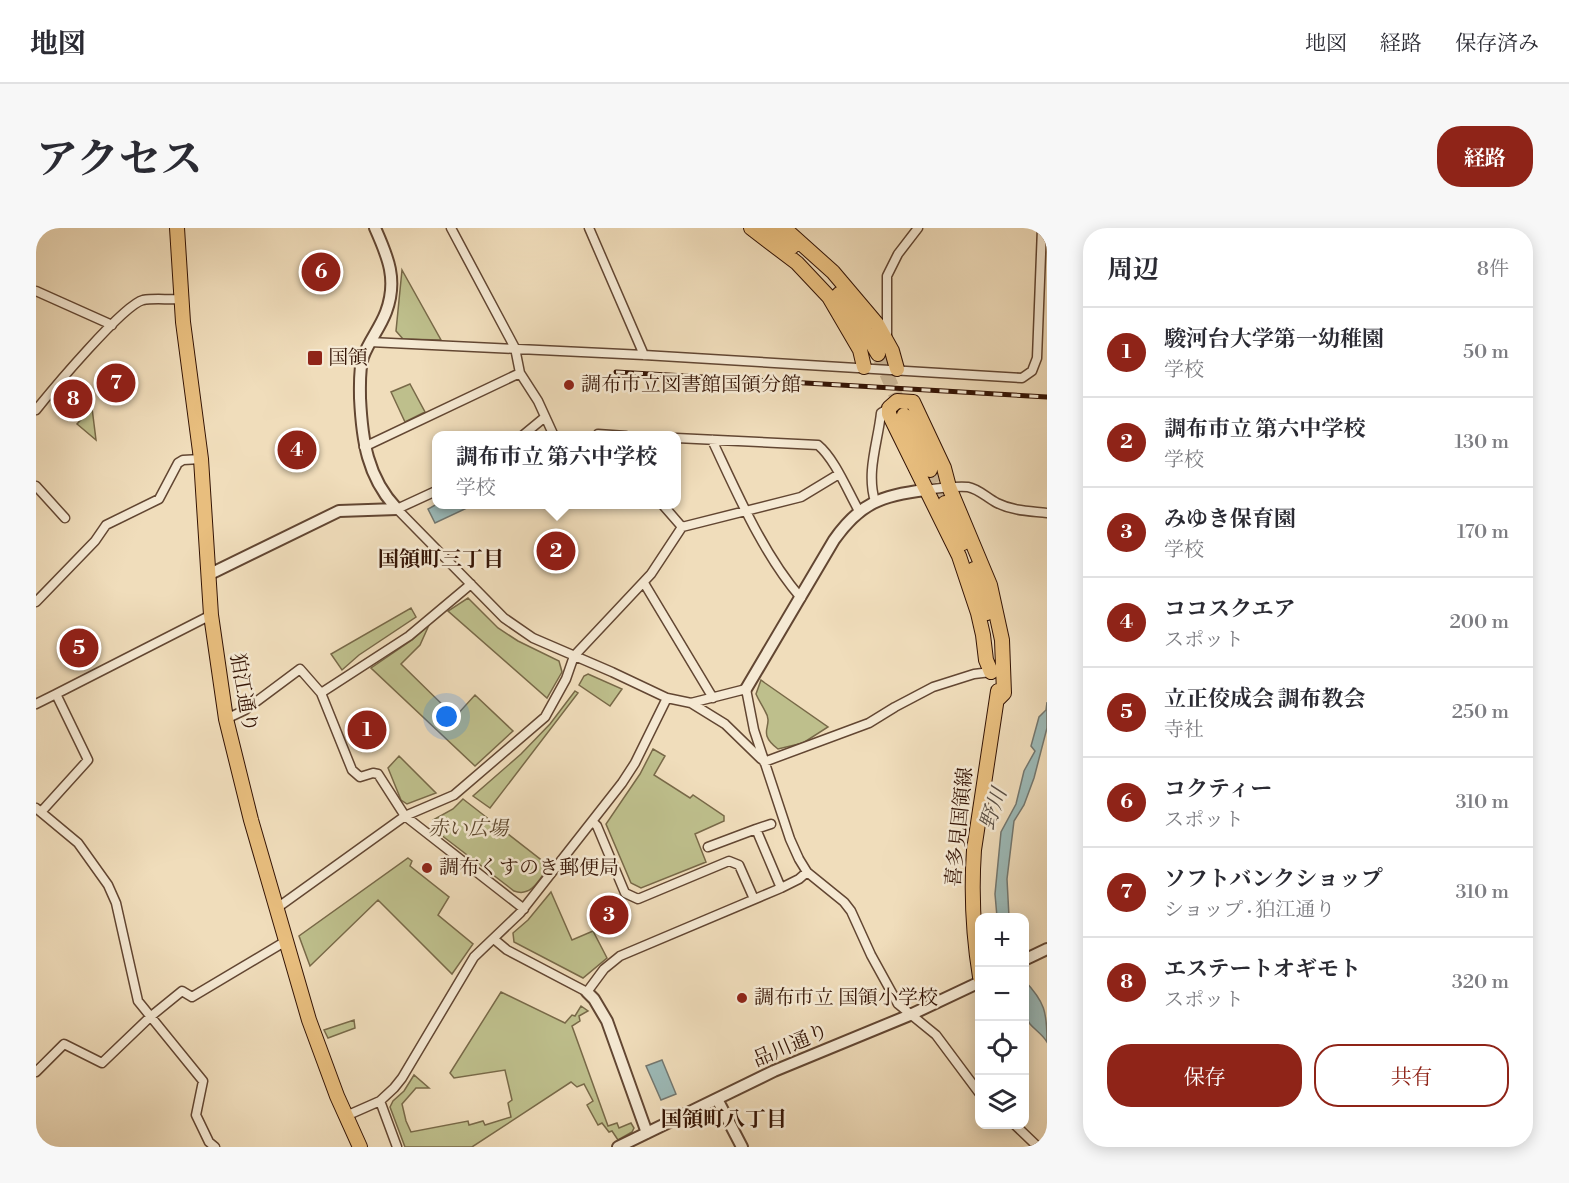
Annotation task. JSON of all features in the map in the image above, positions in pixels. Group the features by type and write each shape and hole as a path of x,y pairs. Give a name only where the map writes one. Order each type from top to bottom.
{"main road":[{"name":"狛江通り","path":"177,228 181,299 201,459 211,615 226,719 251,820 309,1020 360,1147"},
{"path":"751,228 797,263 829,297 860,350 864,367"},
{"path":"767,228 809,261 834,288 859,321 878,354"},
{"path":"784,228 832,272 877,324 887,342 897,369"},
{"path":"991,672 986,660 983,635 969,584 944,524 898,435 890,414 889,408 897,401 913,402 945,473 990,585 1002,640 1005,681 1005,693 998,699"},
{"path":"904,415 930,470"},
{"name":"喜多見国領線","path":"945,503 978,579 996,650 998,699 993,718 972,876 972,912 979,967"},
{"name":"喜多見国領線","path":"991,633 993,718"}],"street":[{"path":"375,228 389,258 392,284 386,312 362,359 360,387 364,447 386,497 504,618 533,638 667,698 691,704 739,735 764,762"},
{"path":"451,228 515,348 520,373 552,431"},
{"path":"589,228 644,354"},
{"path":"887,342 887,276 898,254 918,228"},
{"path":"370,342 644,354 1022,378 1032,371 1037,358 1042,228"},
{"path":"36,291 111,325"},
{"path":"36,410 111,325 141,300 181,299"},
{"path":"364,447 520,373"},
{"path":"875,501 871,488 871,469 881,413 889,408"},
{"path":"527,431 545,417"},
{"path":"681,438 818,445 839,474 859,511"},
{"path":"712,441 745,510 789,585 801,598"},
{"path":"36,602 95,541 106,525 159,498 178,463 183,460 201,459"},
{"path":"277,908 405,816 454,795 545,717 566,679 574,656 644,583 682,527 801,497 839,474"},
{"path":"36,486 65,518"},
{"path":"975,1087 936,1035 898,1004 871,955 851,911 844,902 807,872 790,839 764,762 754,730 746,689 834,540 849,520 875,501 890,495 949,487 968,487 1005,507 1047,513"},
{"path":"208,575 339,511 398,509 432,493"},
{"path":"666,509 682,527"},
{"path":"644,583 711,698 707,714"},
{"path":"321,693 409,636 471,584"},
{"path":"36,704 211,615"},
{"path":"226,719 245,710 300,669 321,693 352,770 360,777 373,773 378,774 405,816 524,909"},
{"path":"764,762 869,723 933,687 974,674 991,672"},
{"path":"691,704 746,689"},
{"path":"56,694 88,760 39,810 78,843 108,885 116,903 138,1001 202,1081 196,1115 209,1142 215,1147"},
{"path":"346,1116 380,1101 402,1078 474,957 495,940 524,909 593,822 635,763 667,698"},
{"path":"739,735 746,736 754,730"},
{"path":"593,822 597,826 625,893 638,899 729,861 739,865 754,899"},
{"path":"708,847 771,824"},
{"path":"756,830 781,888"},
{"path":"587,992 604,969 620,956 781,888 807,872"},
{"path":"495,940 507,950 587,992 600,1007 647,1133"},
{"path":"36,1072 64,1044 102,1062 182,991 192,997 286,942"},
{"path":"1030,958 1047,949"},
{"name":"品川通り","path":"618,1147 774,1071 910,1015 975,984"},
{"path":"717,1099 742,1147"},
{"path":"380,1101 397,1147"},
{"path":"1018,1129 1038,1147"}],"green space":[{"path":"402,270 441,340 403,339 396,331"},
{"path":"410,384 425,412 405,422 391,392"},
{"path":"92,408 96,440 77,424"},
{"path":"468,598 498,628 518,641 559,661 562,672 547,698 448,611"},
{"path":"411,608 416,617 359,655 342,670 331,654"},
{"path":"429,625 420,645 401,664 455,717 475,695 513,731 475,766 371,668 412,640"},
{"path":"588,674 622,689 610,706 579,685 584,676"},
{"path":"761,680 828,727 803,743 778,749 771,743 766,733 767,716 756,694"},
{"path":"575,691 578,693 490,808 473,796 521,754 550,724"},
{"path":"653,749 665,756 654,775 690,798 693,795 724,816 724,821 695,834 706,862 641,888 631,883 606,824 640,774"},
{"path":"399,756 436,793 407,804 401,800 388,768"},
{"name":"赤い広場","path":"463,799 549,866 535,886 526,892 514,891 432,828 433,820 453,809"},
{"path":"408,858 412,861 410,866 449,897 438,915 473,944 452,974 378,900 310,966 299,936"},
{"path":"551,892 572,940 593,931 607,958 583,978 514,942 513,933 528,920"},
{"path":"501,992 565,1023 572,1015 575,1016 581,1006 588,1011 579,1016 580,1021 572,1026 608,1126 617,1123 619,1128 631,1123 634,1128 632,1132 618,1140 602,1123 598,1125 587,1105 593,1101 584,1084 577,1087 571,1082 472,1147 405,1147 390,1107 414,1075 429,1088 416,1088 402,1104 411,1132 468,1121 469,1125 483,1121 485,1125 511,1117 508,1103 512,1100 505,1070 454,1078 450,1073"},
{"path":"354,1020 355,1028 328,1038 324,1030"}],"water":[{"path":"432,507 432,509 465,509 435,523 428,509"},
{"path":"1047,702 1047,728 1034,778 1024,805 1014,821 1007,879 1009,913 997,913 995,894 1001,832 1016,804 1024,771 1035,751 1031,746 1039,717 1046,710"},
{"path":"1029,986 1041,1001 1045,1015 1047,1042 1030,1024"},
{"path":"662,1060 676,1094 661,1100 646,1066"}],"tunnel":[{"path":"878,354 902,410"},
{"path":"930,470 945,503"}],"railway":[{"path":"616,372 1047,397"}],"place":[{"name":"コクティー","path":"321,272"},
{"name":"国領","path":"315,358"},
{"name":"ソフトバンクショップ","path":"116,383"},
{"name":"調布市立図書館国領分館","path":"569,385"},
{"name":"エステートオギモト","path":"73,399"},
{"name":"ココスクエア","path":"297,450"},
{"name":"調布市立 第六中学校","path":"556,551"},
{"name":"立正佼成会 調布教会","path":"79,648"},
{"name":"駿河台大学第一幼稚園","path":"367,730"},
{"name":"調布くすのき郵便局","path":"427,868"},
{"name":"みゆき保育園","path":"609,915"},
{"name":"調布市立 国領小学校","path":"742,998"}],"district":[{"name":"国領町三丁目","path":"441,560"},
{"name":"国領町八丁目","path":"724,1120"}],"water label":[{"name":"野川","path":"994,809"}]}
